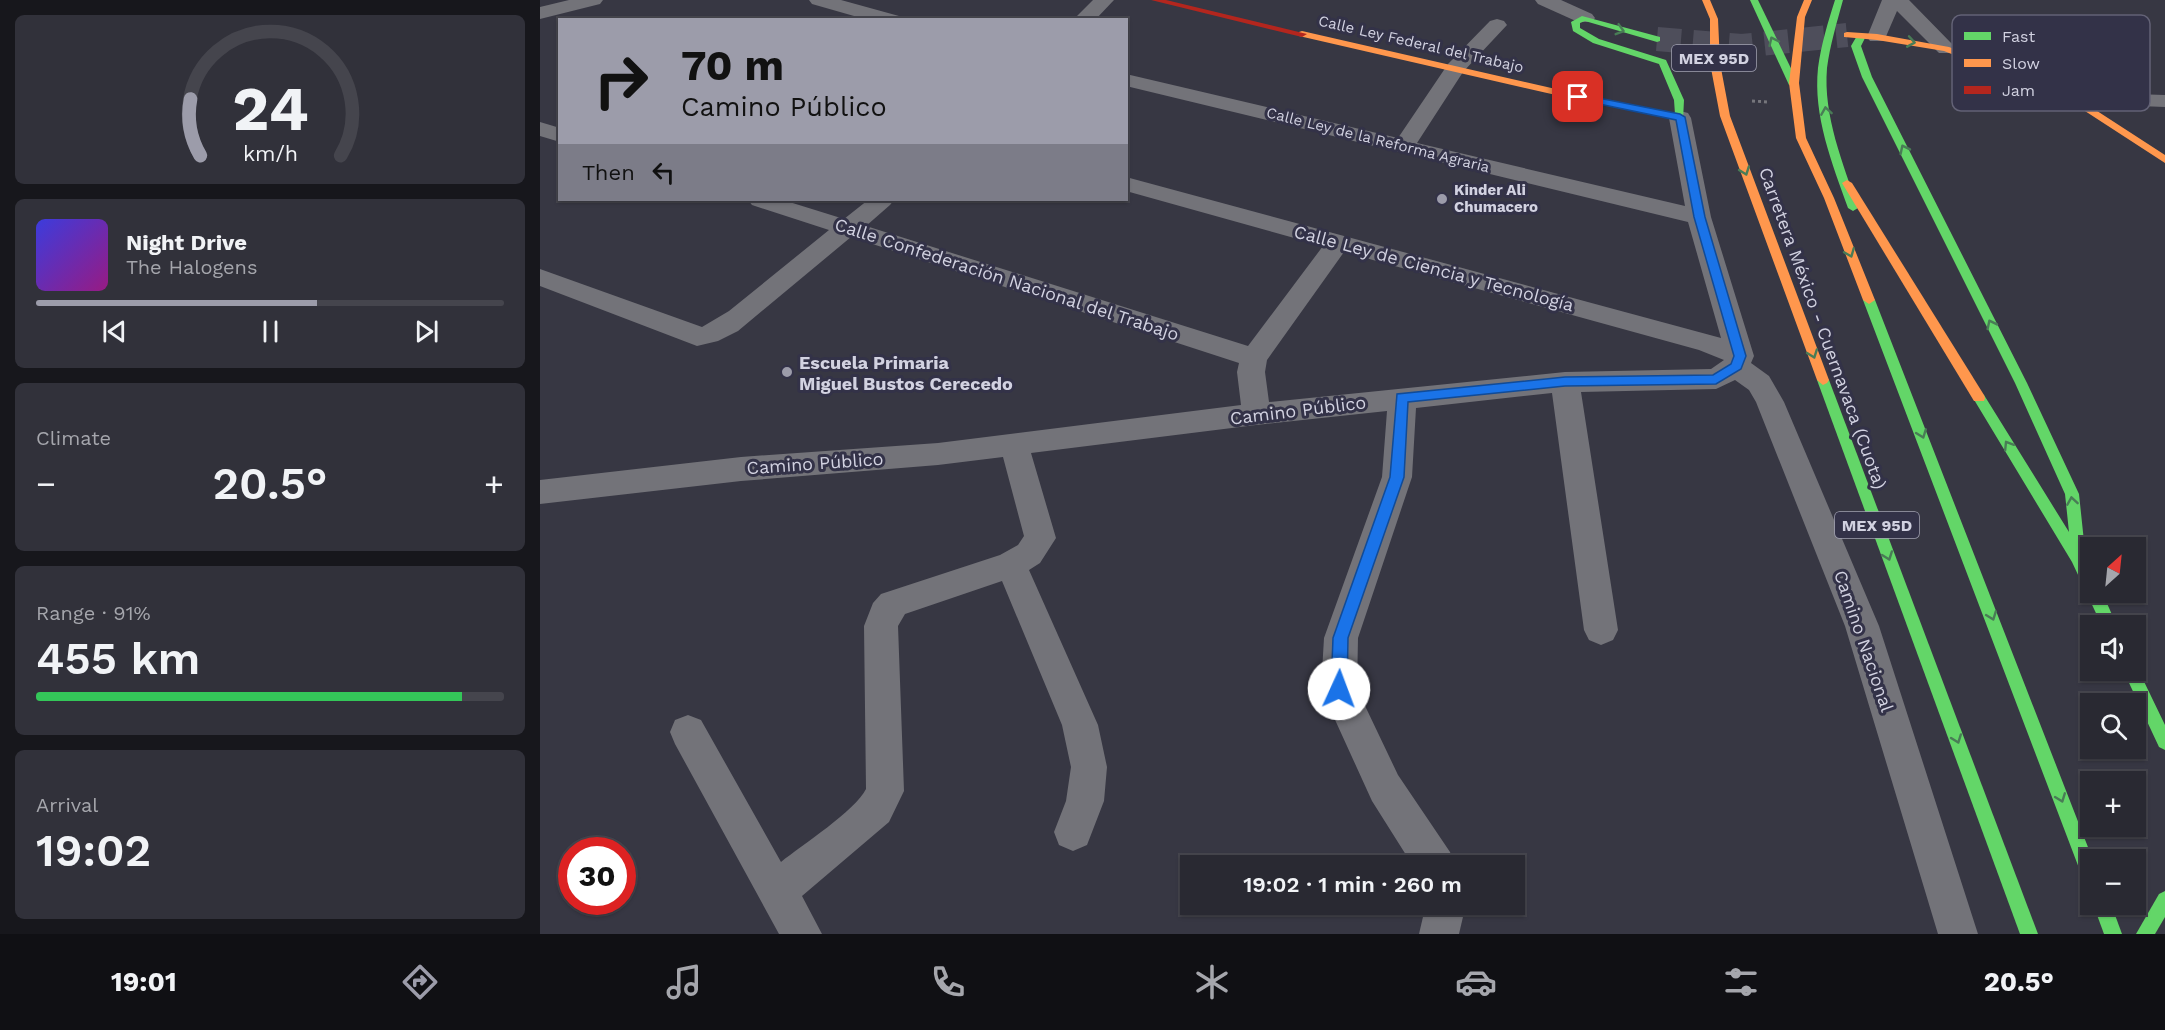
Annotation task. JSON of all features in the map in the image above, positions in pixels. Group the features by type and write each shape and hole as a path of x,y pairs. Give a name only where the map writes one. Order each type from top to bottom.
{"main road":[{"name":"Calle Ley Federal del Trabajo","path":"1155,0 1618,106 1680,117"},
{"name":"Carretera México - Cuernavaca (Cuota)","path":"1706,0 1714,19 1714,63 1725,116 2029,934"},
{"name":"MEX 95D","path":"1754,0 1816,132 2080,563"},
{"path":"1808,0 1801,17 1794,84 1801,138 1828,198 1904,387 2081,849"},
{"path":"1839,0 1825,51 1822,86 1830,139 1865,240"},
{"path":"1657,39 1619,30 1585,18 1575,22 1576,29 1596,41 1663,62 1679,100 1680,117"},
{"path":"1952,51 1862,36 1856,46 1867,77 2021,383 2073,494 2078,559"},
{"path":"2091,111 2165,160"},
{"path":"2136,681 2165,742"},
{"path":"2145,934 2165,900"},
{"path":"2106,915 2113,934"}],"street":[{"path":"819,0 885,18"},
{"path":"1085,18 1104,0"},
{"path":"1545,0 1585,18"},
{"path":"1862,36 1892,0"},
{"path":"1898,0 1946,49"},
{"path":"540,13 584,1"},
{"path":"1404,146 1455,68 1497,26"},
{"name":"Calle Ley de la Reforma Agraria","path":"1128,80 1699,217"},
{"path":"2150,101 2165,101"},
{"path":"1680,117 1699,217 1738,361"},
{"path":"540,129 558,134"},
{"name":"Calle Ley de Ciencia y Tecnología","path":"1128,185 1708,343 1738,361"},
{"name":"Calle Confederación Nacional del Trabajo","path":"763,201 1254,358"},
{"path":"540,277 696,338 715,334 881,201"},
{"path":"1256,414 1251,372 1254,358 1339,241"},
{"name":"Camino Público","path":"540,492 741,469 938,454 1256,414 1565,382 1716,379 1738,361"},
{"name":"Camino Nacional","path":"1738,361 1759,383 1770,402 1862,626 1958,934"},
{"path":"1565,382 1601,630"},
{"path":"1402,398 1397,477 1341,638 1339,689 1385,788 1429,855"},
{"path":"776,891 876,809 885,791 881,626 885,613 893,604 1011,565 1029,554 1040,538 1014,444"},
{"path":"1011,565 1080,725 1089,767 1085,801 1073,832"},
{"path":"688,732 802,934"},
{"path":"1439,934 1443,915"}],"tunnel":[{"path":"1657,39 1742,46 1847,35"}],"traffic: fast":[{"path":"1754,0 1794,85"},
{"path":"1839,0 1824,58 1822,94 1831,144 1853,208"},
{"path":"1569,95 1680,118 1679,100 1663,62 1596,41 1576,29 1575,22 1585,18 1657,39"},
{"path":"1861,36 1856,46 1867,77 2021,383 2072,494 2078,551"},
{"path":"1869,300 2081,849"},
{"path":"1823,380 2029,934"},
{"path":"1979,398 2080,563"},
{"path":"2099,603 2105,615"},
{"path":"2136,681 2165,742"},
{"path":"2145,934 2165,900"},
{"path":"2106,915 2113,934"}],"traffic: slow":[{"path":"1706,0 1714,19 1715,63 1725,116 1823,380"},
{"path":"1808,0 1801,17 1794,83 1801,138 1829,198 1869,300"},
{"path":"1302,34 1569,95"},
{"path":"1847,35 1877,37 1952,51"},
{"path":"2091,111 2165,160"},
{"path":"1847,183 1979,398"}],"traffic: jam":[{"path":"1155,0 1302,34"}],"place":[{"name":"Kinder Ali Chumacero","path":"1442,199"},
{"name":"Escuela Primaria Miguel Bustos Cerecedo","path":"787,372"}],"route":[{"path":"1339,689 1341,638 1397,477 1402,398 1565,382 1716,379 1736,366 1740,356 1699,217 1680,117 1578,97"}]}
